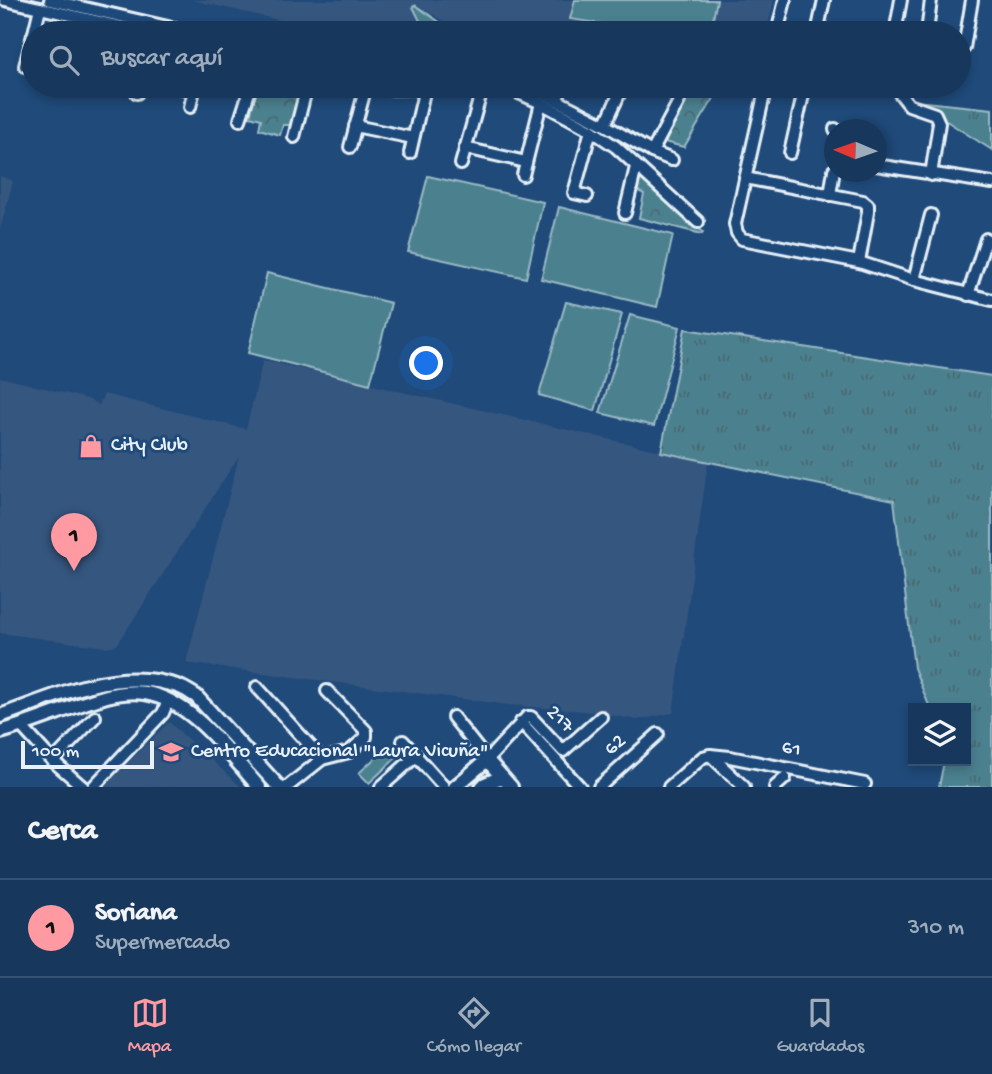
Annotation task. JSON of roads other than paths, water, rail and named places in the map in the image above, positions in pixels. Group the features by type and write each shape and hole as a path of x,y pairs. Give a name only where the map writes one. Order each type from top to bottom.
{"street":[{"path":"5,0 40,8 77,21"},
{"path":"50,0 121,21"},
{"path":"780,21 785,0"},
{"path":"820,21 824,0"},
{"path":"897,21 901,0"},
{"path":"928,21 931,0"},
{"path":"968,21 972,0"},
{"path":"37,21 40,8"},
{"path":"190,107 192,98"},
{"path":"240,120 247,98"},
{"path":"294,137 304,98"},
{"path":"350,147 363,98"},
{"path":"410,153 425,98"},
{"path":"461,164 480,98"},
{"path":"530,98 591,130 616,148 698,222"},
{"path":"552,98 671,160"},
{"path":"605,125 617,98"},
{"path":"652,152 679,98"},
{"path":"763,98 735,224 742,239 859,262 914,280 992,300"},
{"path":"790,153 802,98"},
{"path":"903,98 909,105 935,114 939,122 932,175"},
{"path":"523,175 541,103"},
{"path":"355,125 413,138"},
{"path":"587,196 574,193 591,130"},
{"path":"616,148 624,137"},
{"path":"465,148 526,162"},
{"path":"625,214 636,167"},
{"path":"887,167 992,183"},
{"path":"745,178 863,201 868,205 859,262"},
{"path":"830,195 833,182"},
{"path":"914,280 930,215"},
{"path":"968,295 986,239"},
{"path":"0,716 94,683 144,680 168,683 196,696 279,787"},
{"path":"257,687 322,759"},
{"path":"287,787 322,759 349,752 366,737 367,734 327,691"},
{"path":"0,732 96,699 116,694 144,693 181,707 204,726 259,787"},
{"path":"93,787 163,713 168,701"},
{"path":"53,761 95,717"},
{"path":"453,717 507,782"},
{"name":"217","path":"521,722 527,717 531,718 566,751 601,717"},
{"path":"454,787 487,760 521,722 580,787"},
{"path":"22,726 53,761 83,787"},
{"name":"62","path":"599,787 658,734"},
{"path":"402,741 444,787"},
{"path":"669,787 703,757 709,755 744,787"},
{"name":"61","path":"709,755 865,784"},
{"path":"381,787 416,756"},
{"path":"474,770 485,786 507,782"},
{"path":"775,787 785,778"}],"place":[{"name":"City Club","path":"91,446"},
{"name":"Soriana","path":"74,571"},
{"name":"Centro Educacional \"Laura Vicuña\"","path":"171,752"}]}
